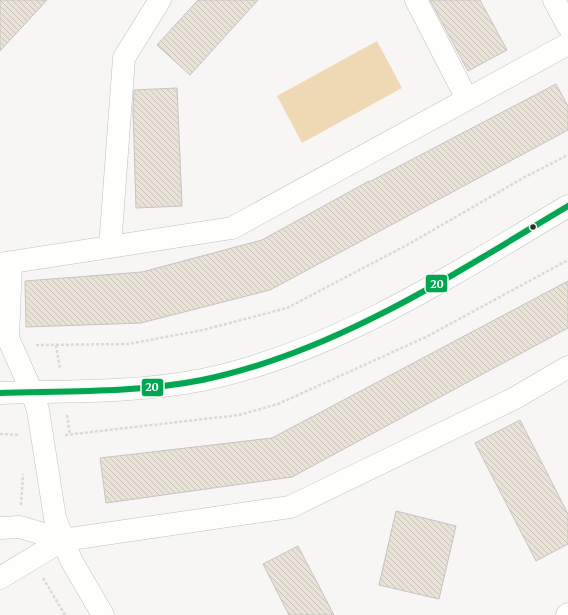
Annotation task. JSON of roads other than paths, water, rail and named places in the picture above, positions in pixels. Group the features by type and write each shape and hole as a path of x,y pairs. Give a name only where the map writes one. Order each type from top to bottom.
{"street":[{"path":"110,247 124,58 160,0"},
{"path":"416,0 467,99"},
{"path":"554,0 568,26"},
{"path":"103,615 71,560 55,518 50,494 40,420 32,392 8,338 5,263 232,228 568,44"},
{"path":"0,393 170,384 200,380 255,367 331,337 373,317 494,252 568,206"},
{"path":"0,578 63,540 290,506 515,398 568,367"},
{"path":"0,528 20,527 63,540"}]}
